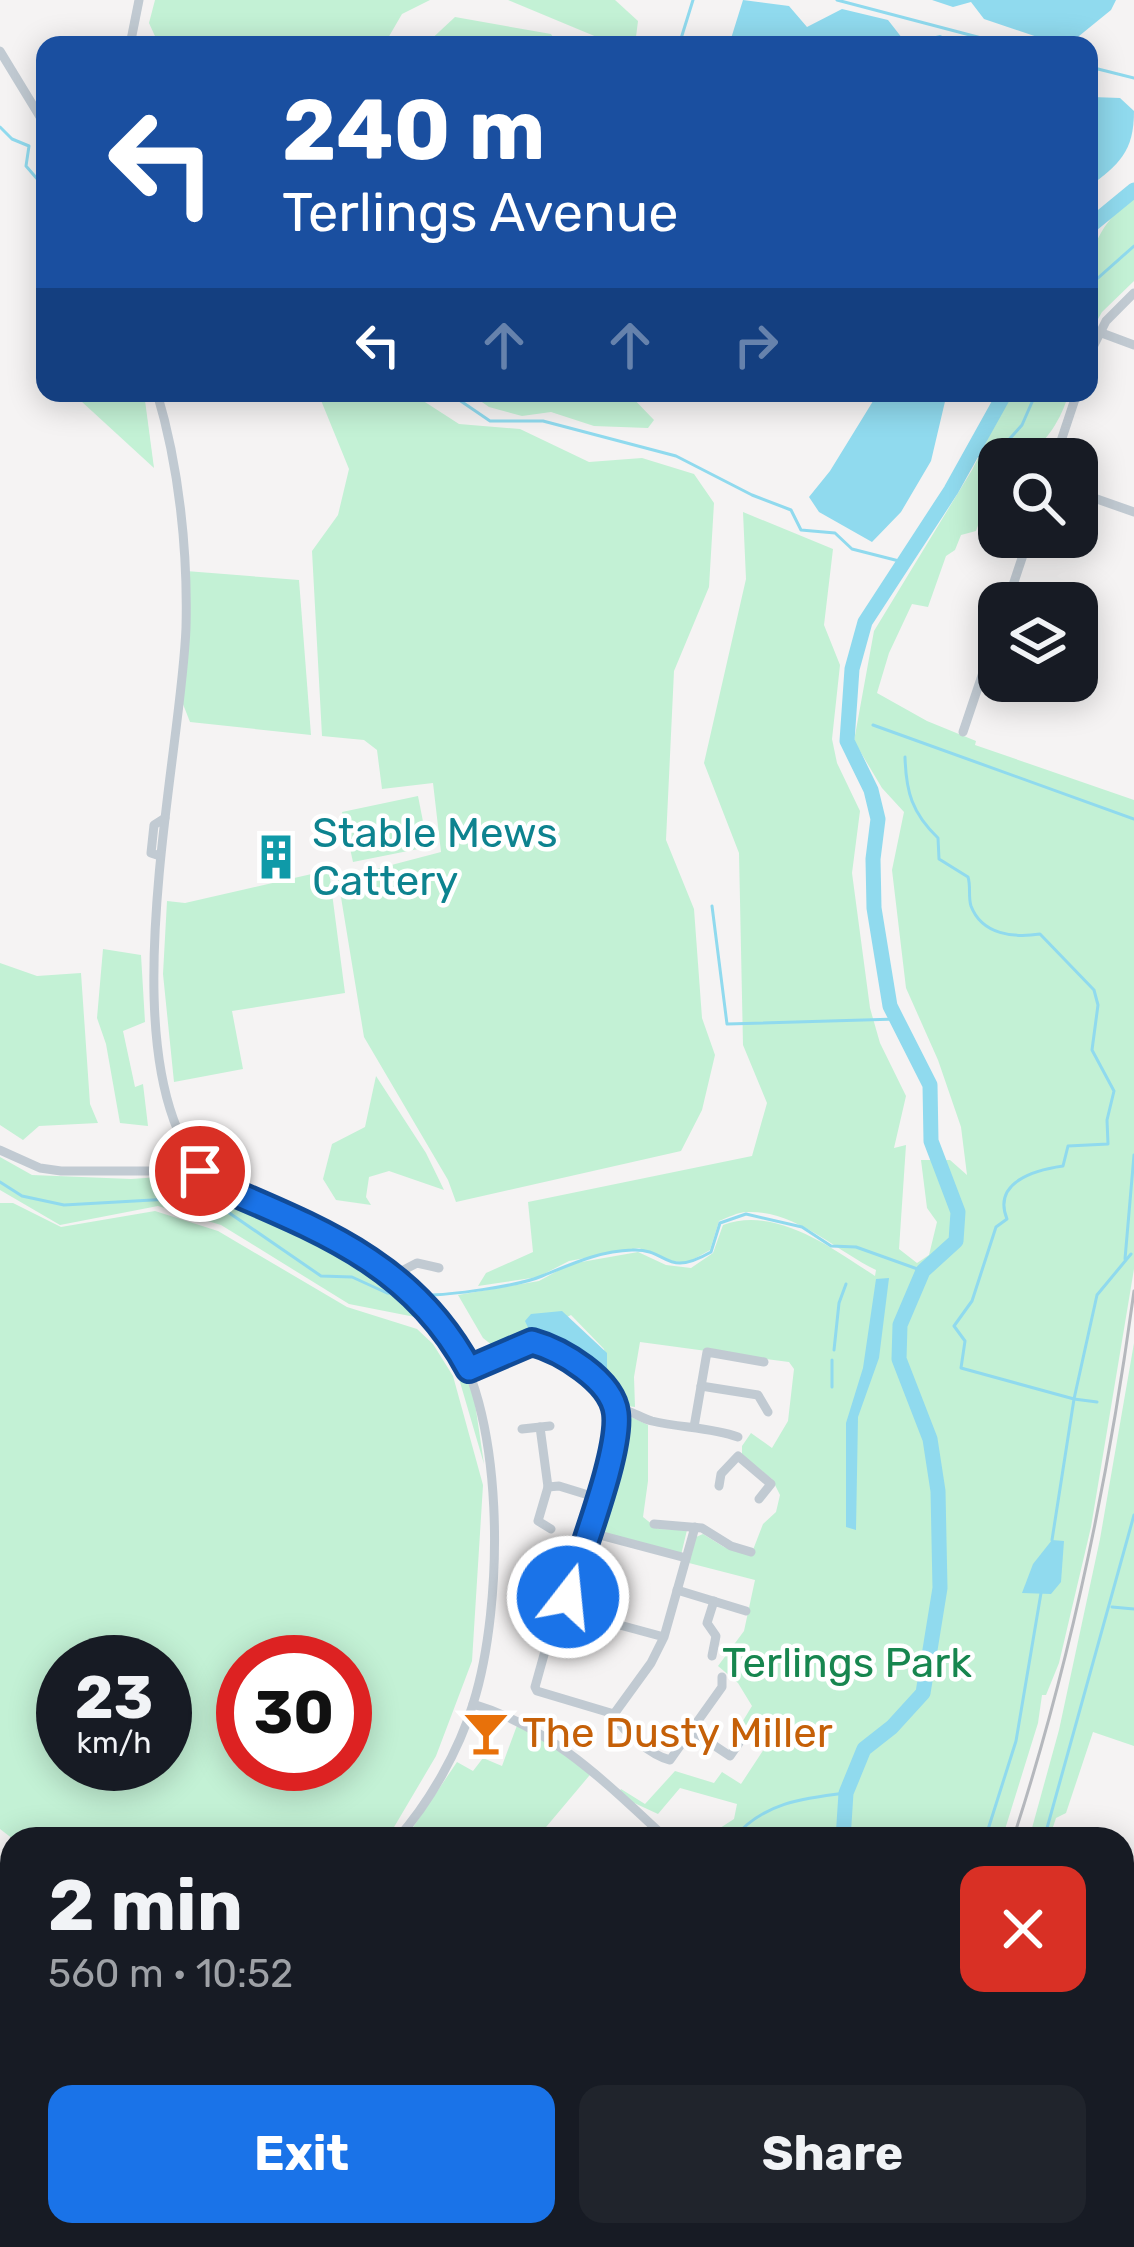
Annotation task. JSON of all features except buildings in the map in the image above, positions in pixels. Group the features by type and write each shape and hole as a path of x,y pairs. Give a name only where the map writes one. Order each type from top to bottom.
{"street":[{"path":"132,36 139,0"},
{"path":"0,51 36,110"},
{"path":"1134,292 1099,332 1134,344"},
{"path":"159,402 178,507 186,600 182,688 165,817 154,825 151,853 160,856 155,1006 159,1052 179,1134 200,1171 216,1185 349,1247 407,1286 443,1324 469,1369 488,1434 491,1599 473,1703 434,1786 406,1827"},
{"path":"1062,438 1074,402"},
{"path":"1098,499 1134,512"},
{"path":"963,732 978,687"},
{"path":"0,1150 40,1168 62,1171 200,1171"},
{"path":"394,1275 417,1263 439,1268"},
{"path":"469,1369 524,1343 539,1343 598,1381 616,1410 615,1439 598,1498 535,1687 614,1714"},
{"path":"694,1426 706,1352 764,1362"},
{"path":"701,1386 758,1395 768,1412"},
{"path":"616,1410 630,1409 653,1421 741,1434 738,1456 721,1474 718,1486"},
{"path":"522,1429 545,1426 548,1487 538,1521 551,1529"},
{"path":"738,1456 771,1484 759,1499"},
{"path":"548,1487 598,1498"},
{"path":"654,1524 694,1527 751,1552"},
{"path":"614,1714 659,1651 694,1527"},
{"path":"588,1532 686,1558"},
{"path":"677,1590 746,1611"},
{"path":"712,1656 716,1636 707,1623 714,1601"},
{"path":"561,1610 664,1637"},
{"path":"614,1714 617,1724 658,1757 670,1760 722,1687 722,1677"},
{"path":"473,1703 531,1726 586,1763 654,1827"},
{"path":"691,1730 730,1756 739,1743"}],"green space":[{"path":"155,0 430,0 402,14 389,36 155,36 149,23"},
{"path":"508,0 615,0 638,21 636,36 594,36"},
{"path":"455,17 552,36 435,36"},
{"path":"1134,197 1134,281 1098,319 1098,239"},
{"path":"82,402 145,402 154,468"},
{"path":"322,402 425,402 459,424 520,429 589,462 642,458 694,474 714,503 709,587 674,671 666,840 694,909 702,1018 715,1055 702,1110 681,1151 456,1202 448,1180 364,1037 338,879 441,852 433,783 382,789 377,750 364,740 322,736 312,551 338,515 349,469"},
{"path":"482,402 637,402 654,420 648,428 594,426 551,412 522,416"},
{"path":"1006,402 1065,402 1047,437 988,438"},
{"name":"Terlings Park","path":"978,458 976,531 961,535 955,550 946,556 928,607 912,604 877,693 976,741 975,745 1134,800 1134,1269 1091,1527 1059,1663 1042,1695 1006,1827 722,1827 734,1819 737,1804 680,1788 658,1814 617,1795 621,1789 645,1804 675,1771 714,1783 722,1772 741,1784 768,1743 741,1724 752,1706 738,1683 718,1666 744,1631 755,1580 689,1563 696,1537 703,1534 751,1555 763,1524 776,1512 780,1495 772,1479 742,1456 742,1446 751,1433 772,1448 788,1421 794,1369 789,1362 640,1342 635,1407 619,1405 565,1354 607,1372 604,1349 571,1315 532,1335 545,1342 524,1338 497,1349 483,1338 458,1295 539,1281 570,1264 638,1252 666,1265 691,1268 713,1253 723,1225 743,1220 784,1225 804,1233 875,1276 876,1270 798,1224 747,1212 719,1221 710,1250 687,1263 639,1248 569,1261 538,1277 478,1286 486,1273 533,1252 528,1202 752,1156 767,1103 743,1045 739,853 704,763 746,579 743,512 833,549 824,625 840,665 832,739 837,763 860,811 852,873 870,1008 880,1043 906,1096 894,1148 906,1145 899,1249 917,1263 929,1255 937,1222 927,1208 921,1160 950,1160 967,1175 961,1127 906,988 892,870 904,812 882,788 854,741 874,631"},
{"path":"186,571 299,580 311,735 190,722 181,699"},
{"path":"418,796 428,847 353,862 342,812"},
{"path":"329,870 345,993 232,1011 243,1069 174,1082 163,974 167,901 185,903"},
{"path":"103,949 141,955 145,1022 123,1031 135,1087 143,1084 148,1126 120,1123 97,1018"},
{"path":"0,963 37,976 81,973 90,1104 98,1123 39,1126 23,1140 0,1125"},
{"path":"376,1076 444,1190 389,1171 369,1177 366,1197 371,1205 336,1200 323,1179 332,1144 365,1127"},
{"path":"0,1157 32,1175 131,1179 188,1175 360,1253 445,1336 472,1383 484,1464 455,1365 415,1317 349,1304 221,1225 158,1206 60,1225 0,1190"},
{"path":"0,1203 13,1203 61,1227 155,1211 218,1231 347,1307 417,1329 433,1344 453,1376 483,1485 472,1661 436,1756 394,1827 0,1827"},
{"path":"1134,1343 1134,1746 1093,1732 1066,1813 1056,1818 1053,1827 1032,1827 1059,1730 1100,1539"},
{"path":"625,1414 648,1425 643,1517 658,1529 687,1530 681,1555 595,1531 620,1437 620,1419"},
{"path":"519,1720 594,1770 546,1827 413,1827 457,1762 473,1771 483,1758 502,1766"}],"water":[{"path":"743,0 789,6 807,27 842,9 888,20 901,36 732,36"},
{"path":"932,0 1116,0 1111,10 1079,36 1034,36 984,19 971,2 953,7"},
{"path":"1098,97 1120,98 1134,111 1128,147 1098,180"},
{"path":"872,402 945,402 931,461 901,512 872,542 819,512 809,497"},
{"path":"889,1278 879,1358 858,1417 856,1530 846,1527 846,1423 863,1368 876,1279"},
{"path":"562,1311 607,1353 607,1372 600,1378 532,1336 525,1321 531,1314"},
{"path":"1052,1540 1064,1541 1061,1582 1051,1594 1022,1593 1033,1564"}],"waterway":[{"path":"682,36 693,0"},
{"path":"837,0 974,36"},
{"path":"1098,69 1134,78"},
{"path":"0,127 29,146 26,166 36,178"},
{"path":"1098,220 1134,190"},
{"path":"1098,278 1134,246"},
{"path":"462,402 490,421 543,421 676,456 791,510 801,530 835,533 852,549 903,562"},
{"path":"844,1827 846,1793 864,1749 923,1693 940,1588 938,1491 930,1439 899,1359 900,1325 923,1271 956,1241 958,1212 931,1141 930,1085 890,1006 874,908 878,819 871,790 847,741 852,669 865,622 951,490 1000,402"},
{"path":"970,456 995,455 1022,425 1032,402"},
{"path":"873,725 1134,819"},
{"path":"905,757 912,801 938,838 939,859 968,877 976,916 1000,932 1040,934 1094,990 1098,1005 1092,1050 1114,1091 1107,1120 1108,1144 1068,1146 1063,1166 1019,1180 1005,1196 1007,1219 996,1227 972,1301 954,1326 965,1341 961,1368 1097,1402"},
{"path":"712,906 727,1024 897,1019"},
{"path":"1125,1259 1134,1155"},
{"path":"0,1182 22,1196 64,1205 188,1198 225,1210 321,1276 352,1277 387,1293 405,1294"},
{"path":"421,1295 517,1283 620,1251 644,1251 684,1263 711,1252 720,1223 746,1214 802,1227 831,1246 856,1247 923,1271"},
{"path":"1052,1540 1074,1399 1097,1295 1131,1254"},
{"path":"834,1350 846,1284"},
{"path":"832,1360 832,1387"},
{"path":"1047,1827 1134,1515"},
{"path":"989,1827 1016,1741 1041,1593"},
{"path":"1112,1607 1134,1609"},
{"path":"744,1827 770,1810 799,1800 846,1793"}],"railway":[{"path":"1017,1827 1086,1568 1134,1291"}],"place":[{"name":"Stable Mews Cattery","path":"276,857"},
{"name":"The Dusty Miller","path":"486,1733"}],"route":[{"path":"200,1171 216,1185 349,1247 394,1275 443,1324 469,1369 520,1344 539,1343 607,1391 616,1410 615,1439 568,1597"}]}
